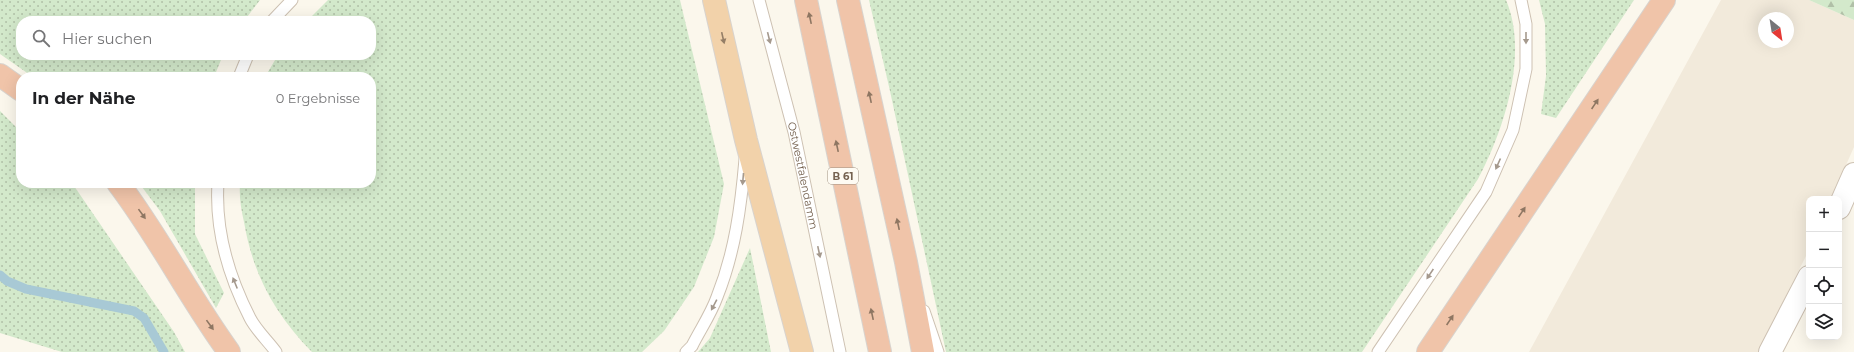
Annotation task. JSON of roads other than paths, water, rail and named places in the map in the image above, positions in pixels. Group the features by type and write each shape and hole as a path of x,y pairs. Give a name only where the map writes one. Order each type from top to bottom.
{"highway":[{"path":"714,0 746,140 802,352"},
{"name":"B 61","path":"806,0 880,352"},
{"path":"848,0 906,262 923,352"},
{"path":"1428,352 1664,0"},
{"path":"0,75 16,86"},
{"path":"122,188 145,218 200,311 229,352"}],"street":[{"path":"1842,201 1854,174"},
{"path":"1770,352 1806,283"}],"lane":[{"path":"277,16 292,0"},
{"name":"Ostwestfalendamm","path":"760,0 794,132 840,352"},
{"path":"1378,352 1486,192 1513,130 1526,69 1526,24 1521,0"},
{"path":"241,72 246,60"},
{"path":"686,352 692,346 717,298 734,249 742,198 746,140"},
{"path":"746,140 791,352"},
{"path":"218,188 220,236 234,280 251,319 276,352"},
{"path":"906,262 938,352"}],"waterway":[{"path":"0,275 7,281 26,289 134,311 144,318 164,352"}]}
